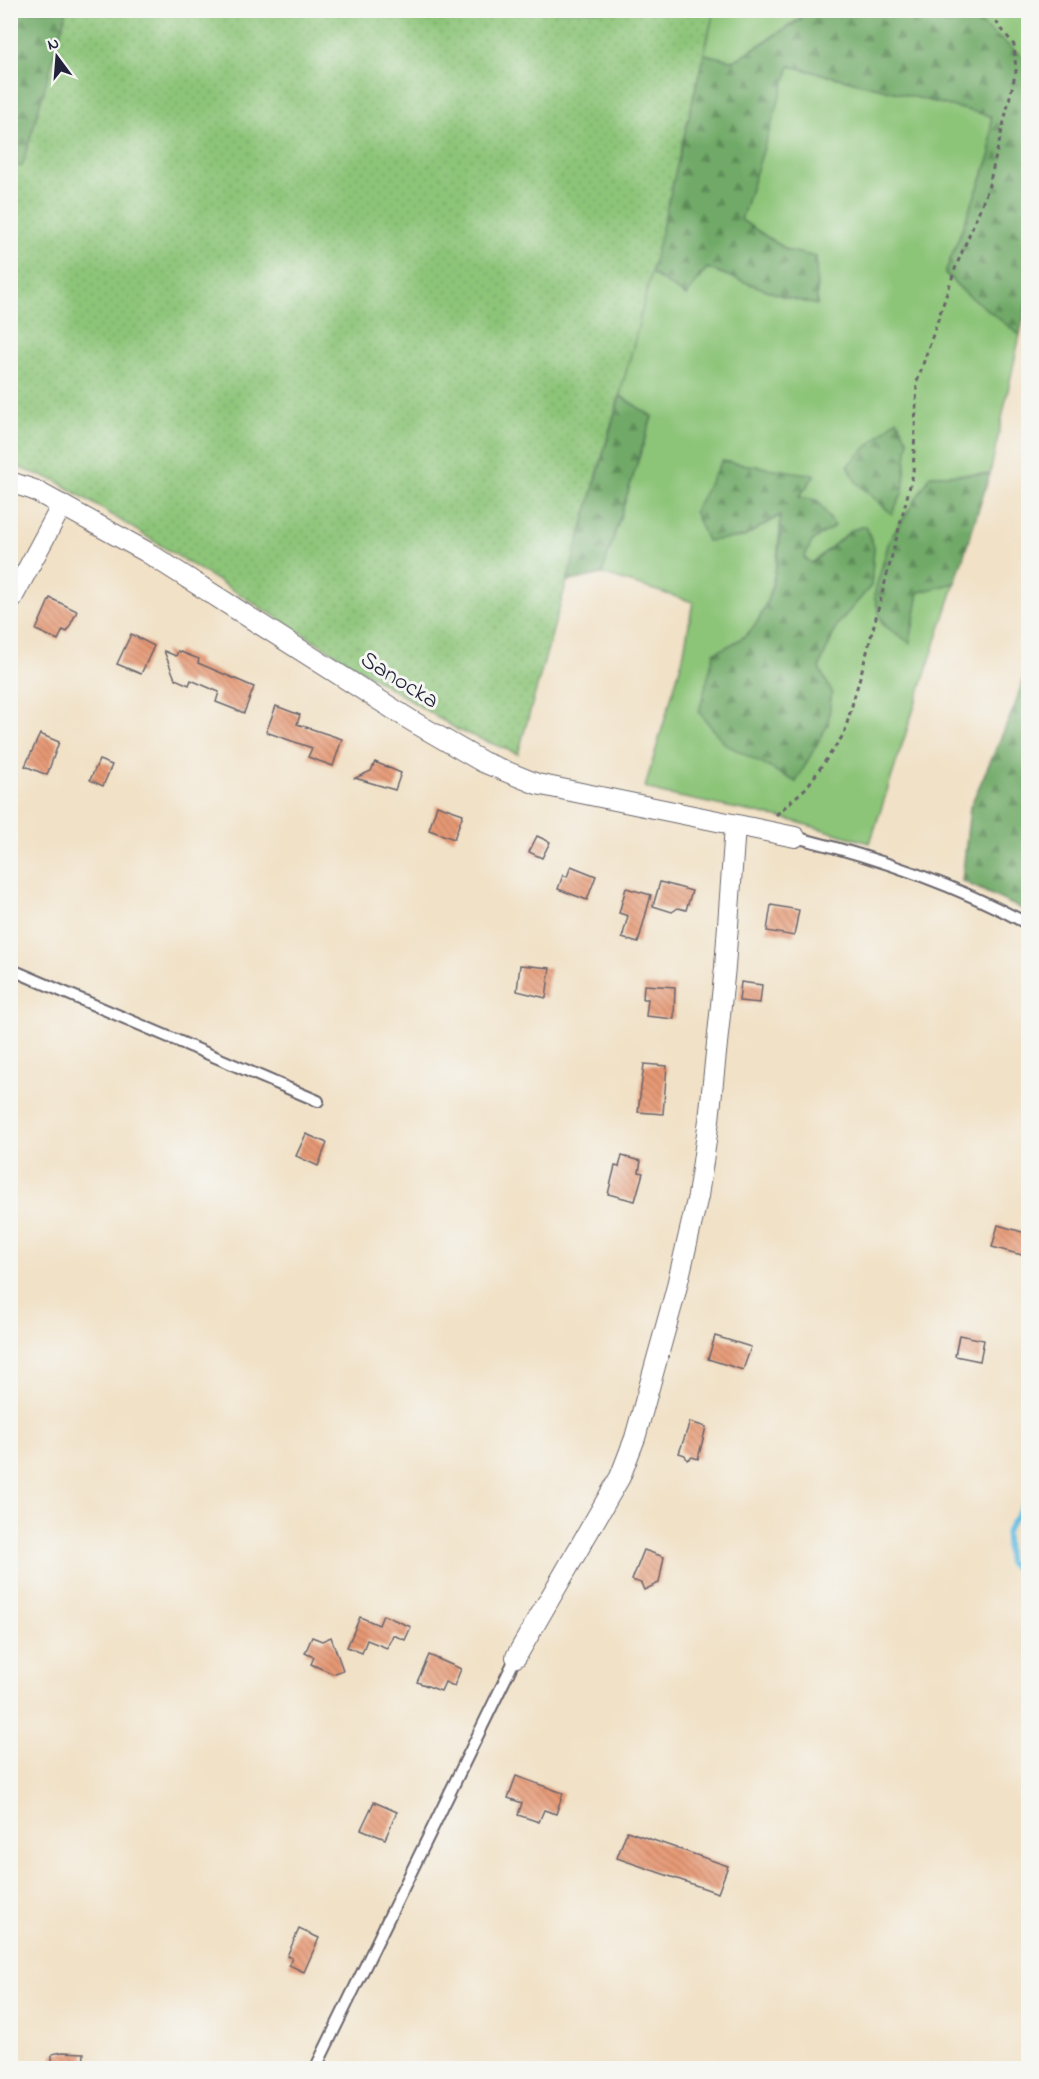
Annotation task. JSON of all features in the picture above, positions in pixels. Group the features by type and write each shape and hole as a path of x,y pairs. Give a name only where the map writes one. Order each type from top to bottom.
{"street":[{"name":"Sanocka","path":"10,482 34,490 145,551 412,721 483,762 537,784 707,817 735,826 795,837"},
{"path":"10,602 62,505"},
{"path":"516,1657 620,1477 635,1438 675,1294 698,1196 709,1120 725,968 735,826"}],"lane":[{"path":"795,837 855,852 890,865 1029,924"},
{"path":"10,969 318,1101"},
{"path":"318,2065 516,1657"}],"path":[{"path":"759,831 807,787 844,734 867,652 913,474 917,382 955,269 988,189 1016,71 1014,45 987,10"}],"green space":[{"path":"964,10 1028,61 1028,297 1020,335 963,291 945,273 991,154 991,116 790,66 741,220 787,250 816,257 817,305 785,297 707,268 686,296 651,273 704,54 734,61 801,19 796,11"},
{"path":"11,11 67,11 22,167 11,165"},
{"path":"67,11 714,11 634,344 518,754 458,730 57,481 11,465 11,165 22,167"},
{"path":"714,11 796,11 801,18 734,61 704,54"},
{"path":"964,11 1028,11 1028,61"},
{"path":"789,66 991,116 991,154 945,273 963,291 1020,335 990,474 931,475 882,624 910,642 919,592 955,583 870,843 786,819 660,793 645,787 683,657 693,602 602,574 652,417 620,395 651,273 686,296 707,268 785,297 817,304 816,257 787,250 741,220","holes":["814,475 799,497 813,540 804,558 812,563 852,530 866,526 874,547 871,586 837,625 819,668 832,692 796,782 761,762 714,653 747,635 765,607 777,560 781,515 744,537"]},
{"path":"620,396 652,416 602,574 567,582"},
{"path":"897,419 908,441 903,492 892,514 856,482 848,465"},
{"path":"722,461 815,475 799,497 817,500 835,526 813,540 804,558 812,563 852,530 866,526 874,547 871,586 837,625 819,668 832,692 828,724 796,782 725,744 699,712 714,653 747,635 765,607 774,576 779,543 780,515 744,537 707,541 694,511"},
{"path":"990,474 955,583 919,592 910,643 882,624 874,595 889,541 931,475"},
{"path":"1028,663 1028,912 962,881 970,807 1014,708"}],"building":[{"path":"50,598 77,611 67,632 63,630 58,640 36,630"},
{"path":"131,634 154,646 141,674 117,664"},
{"path":"164,651 176,656 178,651 199,659 198,663 254,687 244,713 216,702 219,692 191,680 189,685 175,679"},
{"path":"276,706 300,715 297,724 342,739 333,766 308,757 312,748 266,732"},
{"path":"40,734 59,742 47,775 25,766"},
{"path":"99,760 112,765 103,786 90,780"},
{"path":"375,762 401,773 395,790 355,778 371,771"},
{"path":"437,805 463,814 454,839 429,830"},
{"path":"537,836 550,842 542,858 529,852"},
{"path":"571,866 596,876 587,900 558,889 563,875 567,877"},
{"path":"660,882 692,891 686,910 678,908 672,912 653,906"},
{"path":"626,888 651,895 638,943 622,938 628,916 619,913"},
{"path":"771,905 799,910 794,936 767,931"},
{"path":"520,965 550,968 546,998 517,991"},
{"path":"741,982 762,985 760,1003 739,1001"},
{"path":"644,985 675,987 674,1019 646,1016 648,999 643,999"},
{"path":"644,1064 667,1066 663,1114 638,1112"},
{"path":"306,1134 327,1143 318,1166 296,1156"},
{"path":"622,1156 641,1161 639,1172 643,1173 635,1201 608,1194 615,1166 619,1167"},
{"path":"998,1225 1029,1234 1029,1257 992,1247"},
{"path":"959,1335 984,1340 980,1361 955,1356"},
{"path":"715,1336 751,1347 743,1370 708,1359"},
{"path":"690,1422 706,1427 698,1459 692,1457 687,1460 685,1455 679,1453"},
{"path":"644,1550 664,1557 659,1583 644,1590 641,1583 632,1580"},
{"path":"383,1615 411,1627 405,1640 393,1635 387,1648 367,1640 362,1653 347,1647 360,1617 379,1625"},
{"path":"312,1637 322,1641 331,1637 343,1670 333,1674 311,1664 314,1657 305,1653"},
{"path":"429,1655 461,1669 454,1686 445,1682 441,1691 417,1682"},
{"path":"516,1776 563,1793 556,1814 544,1810 539,1822 518,1815 522,1803 508,1798"},
{"path":"374,1802 397,1812 385,1839 361,1829"},
{"path":"627,1831 728,1866 718,1893 617,1858"},
{"path":"299,1929 319,1938 304,1972 289,1965 292,1958 287,1956"},
{"path":"84,2053 83,2068 52,2068 52,2054"}],"waterway":[{"path":"1028,1497 1006,1532 1008,1562 1028,1579"}]}
